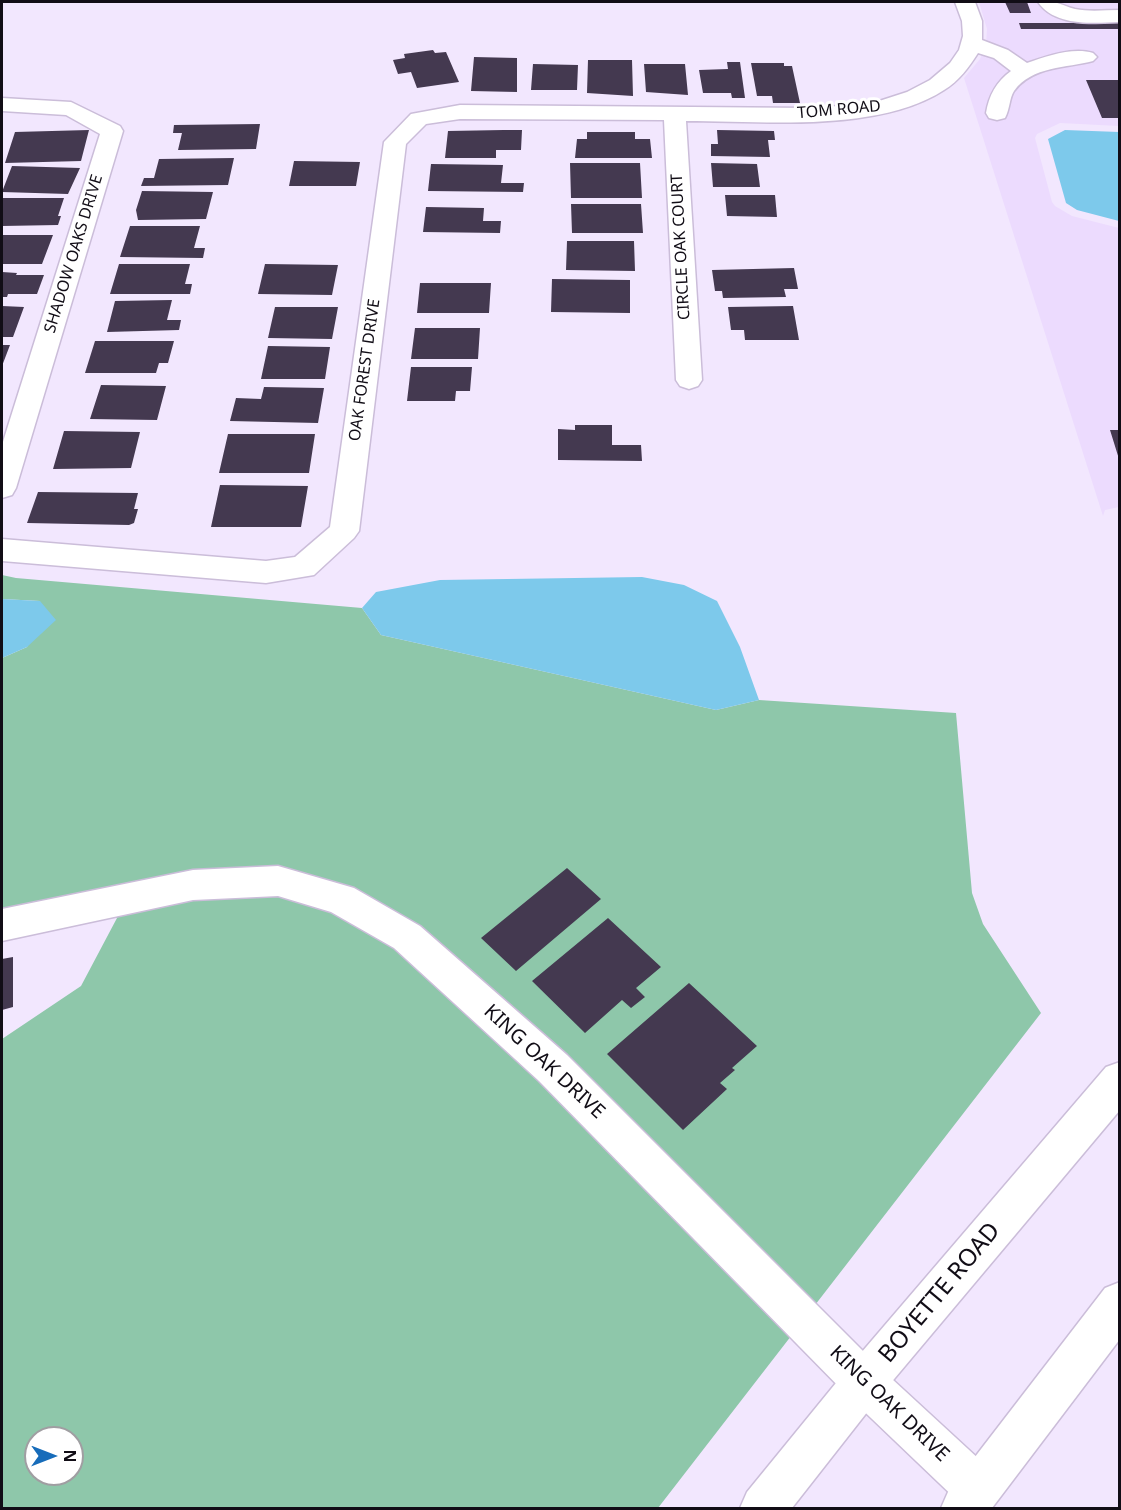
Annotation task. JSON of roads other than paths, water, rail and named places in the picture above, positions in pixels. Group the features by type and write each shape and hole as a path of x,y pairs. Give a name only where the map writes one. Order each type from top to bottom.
{"street":[{"path":"965,2 973,28 971,44 1002,54 1026,72"},
{"path":"1048,2 1062,12 1084,16 1119,16"},
{"name":"TOM ROAD","path":"675,114 808,115 857,112 888,106 915,97 938,85 958,68 971,44"},
{"path":"997,113 997,103 1002,95 1012,81 1026,72 1058,60 1086,57"},
{"name":"SHADOW OAKS DRIVE","path":"2,105 71,109 112,131 2,488"},
{"name":"OAK FOREST DRIVE","path":"2,550 266,572 303,567 344,531 395,142 419,119 460,112 675,114"},
{"name":"CIRCLE OAK COURT","path":"675,114 688,380"},
{"name":"KING OAK DRIVE","path":"2,925 193,885 278,881 341,899 407,937 553,1068 864,1382 971,1498"},
{"name":"BOYETTE ROAD","path":"763,1509 864,1382 1119,1080"},
{"path":"971,1498 1119,1303"}],"water":[{"path":"1065,130 1119,132 1119,221 1077,210 1066,203 1048,139"},
{"path":"642,577 684,585 717,601 740,647 759,700 716,710 381,635 362,608 376,592 440,580"},
{"path":"2,599 40,601 56,620 27,647 2,658"}]}
